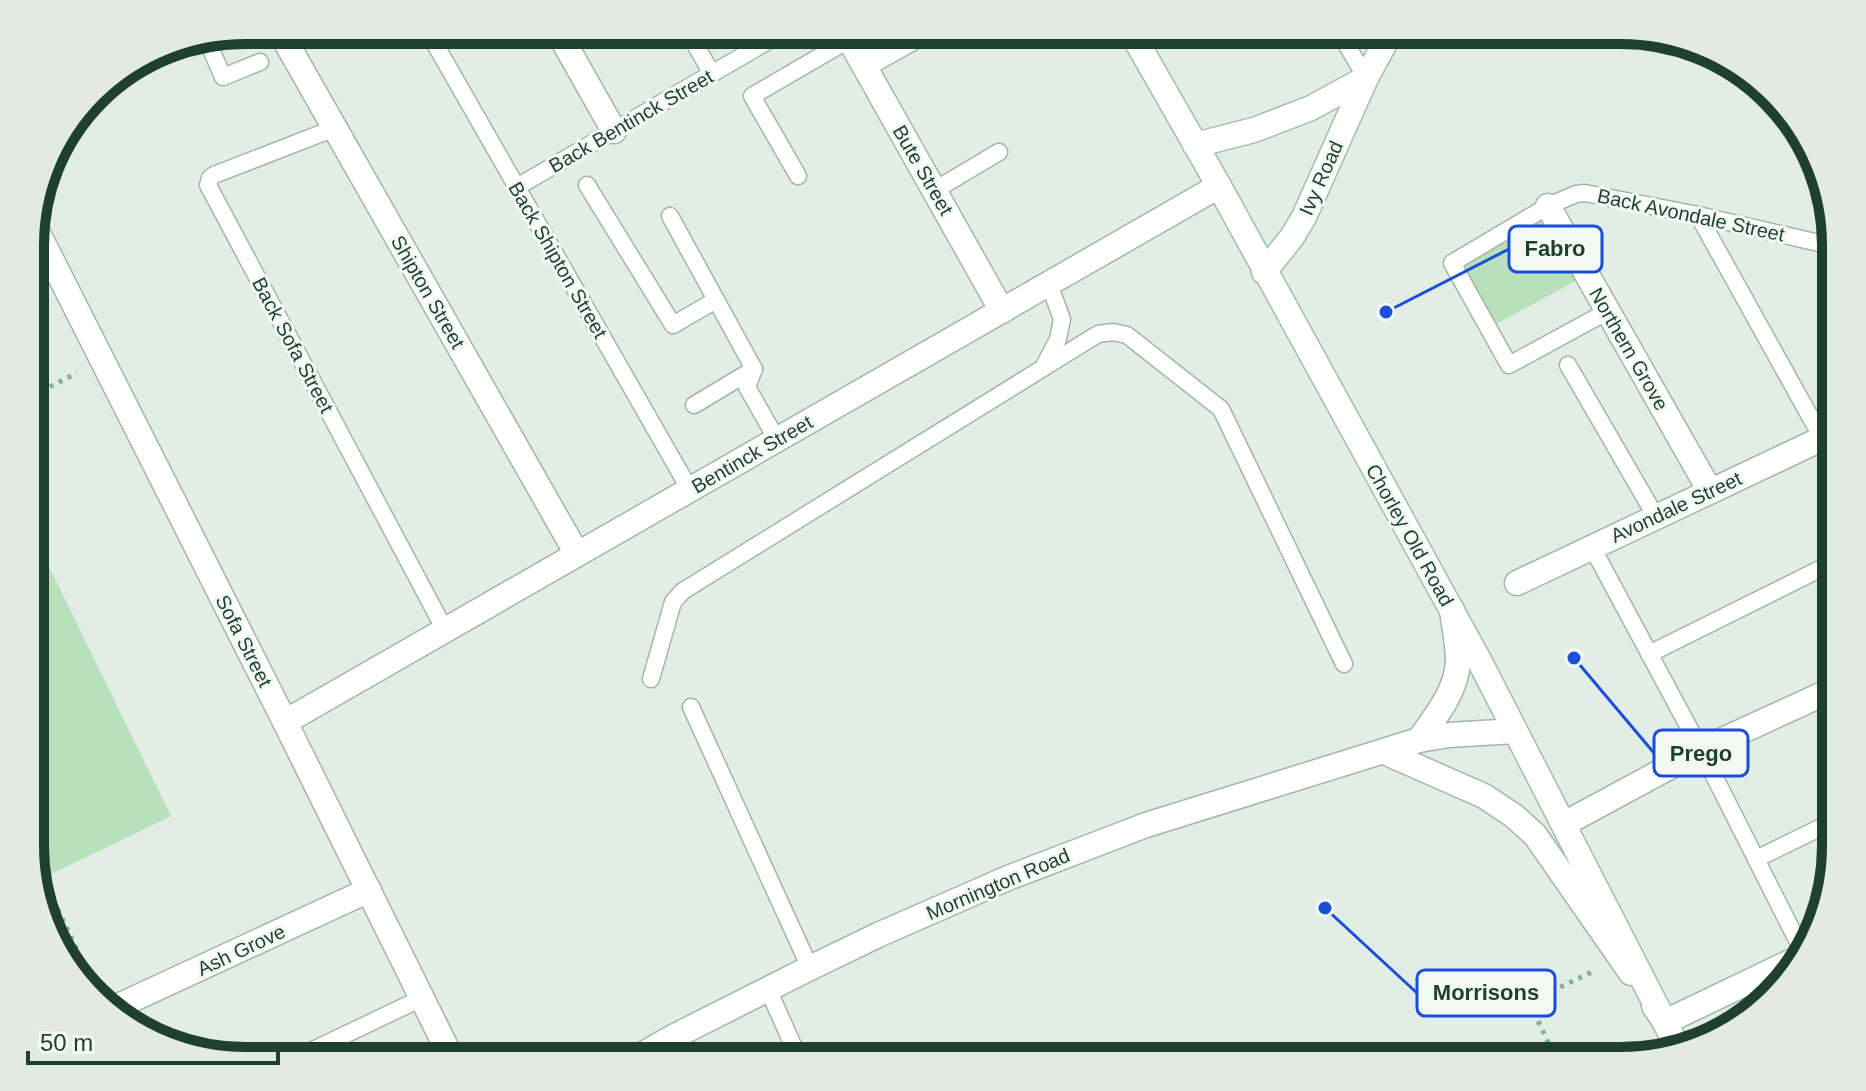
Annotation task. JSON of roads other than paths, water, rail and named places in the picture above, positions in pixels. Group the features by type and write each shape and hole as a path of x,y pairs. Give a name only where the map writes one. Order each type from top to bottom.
{"street":[{"name":"Shipton Street","path":"287,44 577,554"},
{"path":"565,44 614,131"},
{"name":"Bute Street","path":"852,44 1002,311"},
{"path":"864,65 901,44"},
{"name":"Chorley Old Road","path":"1138,44 1452,610 1674,1039"},
{"name":"Ivy Road","path":"1264,272 1304,217 1384,44"},
{"path":"1195,145 1254,130 1311,108 1366,78"},
{"name":"Bentinck Street","path":"285,722 1219,186"},
{"name":"Northern Grove","path":"1548,206 1710,491"},
{"name":"Sofa Street","path":"44,245 446,1047"},
{"name":"Avondale Street","path":"1517,583 1822,438"},
{"path":"1419,740 1439,711 1455,678 1458,661 1452,610"},
{"path":"1564,824 1701,750 1822,694"},
{"name":"Mornington Road","path":"656,1047 878,935 1008,878 1132,830 1419,740 1515,731"},
{"path":"1384,752 1484,796 1535,835 1665,1022 1783,966"},
{"name":"Ash Grove","path":"122,1004 369,890"}],"lane":[{"name":"Back Shipton Street","path":"435,44 690,490"},
{"path":"695,44 712,74"},
{"name":"Back Bentinck Street","path":"517,187 763,44"},
{"path":"798,176 752,96 833,44"},
{"path":"1346,44 1366,78"},
{"path":"210,47 223,77 260,62"},
{"name":"Back Sofa Street","path":"335,128 214,175 208,185 445,630"},
{"path":"935,190 999,152"},
{"path":"587,185 673,325 716,300"},
{"name":"Back Avondale Street","path":"1608,311 1509,365 1452,263 1548,206 1585,193 1822,244"},
{"path":"1698,215 1822,423"},
{"path":"670,216 754,369"},
{"path":"1042,369 1058,339 1062,319 1049,284"},
{"path":"651,679 673,602 683,591 1098,334 1113,332 1127,335 1221,409 1344,664"},
{"path":"1568,365 1656,517"},
{"path":"694,405 754,369"},
{"path":"754,369 747,387 777,440"},
{"path":"1592,547 1798,940"},
{"path":"1649,654 1822,568"},
{"path":"691,707 810,968"},
{"path":"1756,859 1822,827"},
{"path":"768,989 794,1047"},
{"path":"319,1047 422,998"}],"place":[{"name":"Fabro","path":"1386,312"},
{"name":"Prego","path":"1574,658"},
{"name":"Morrisons","path":"1325,908"}]}
